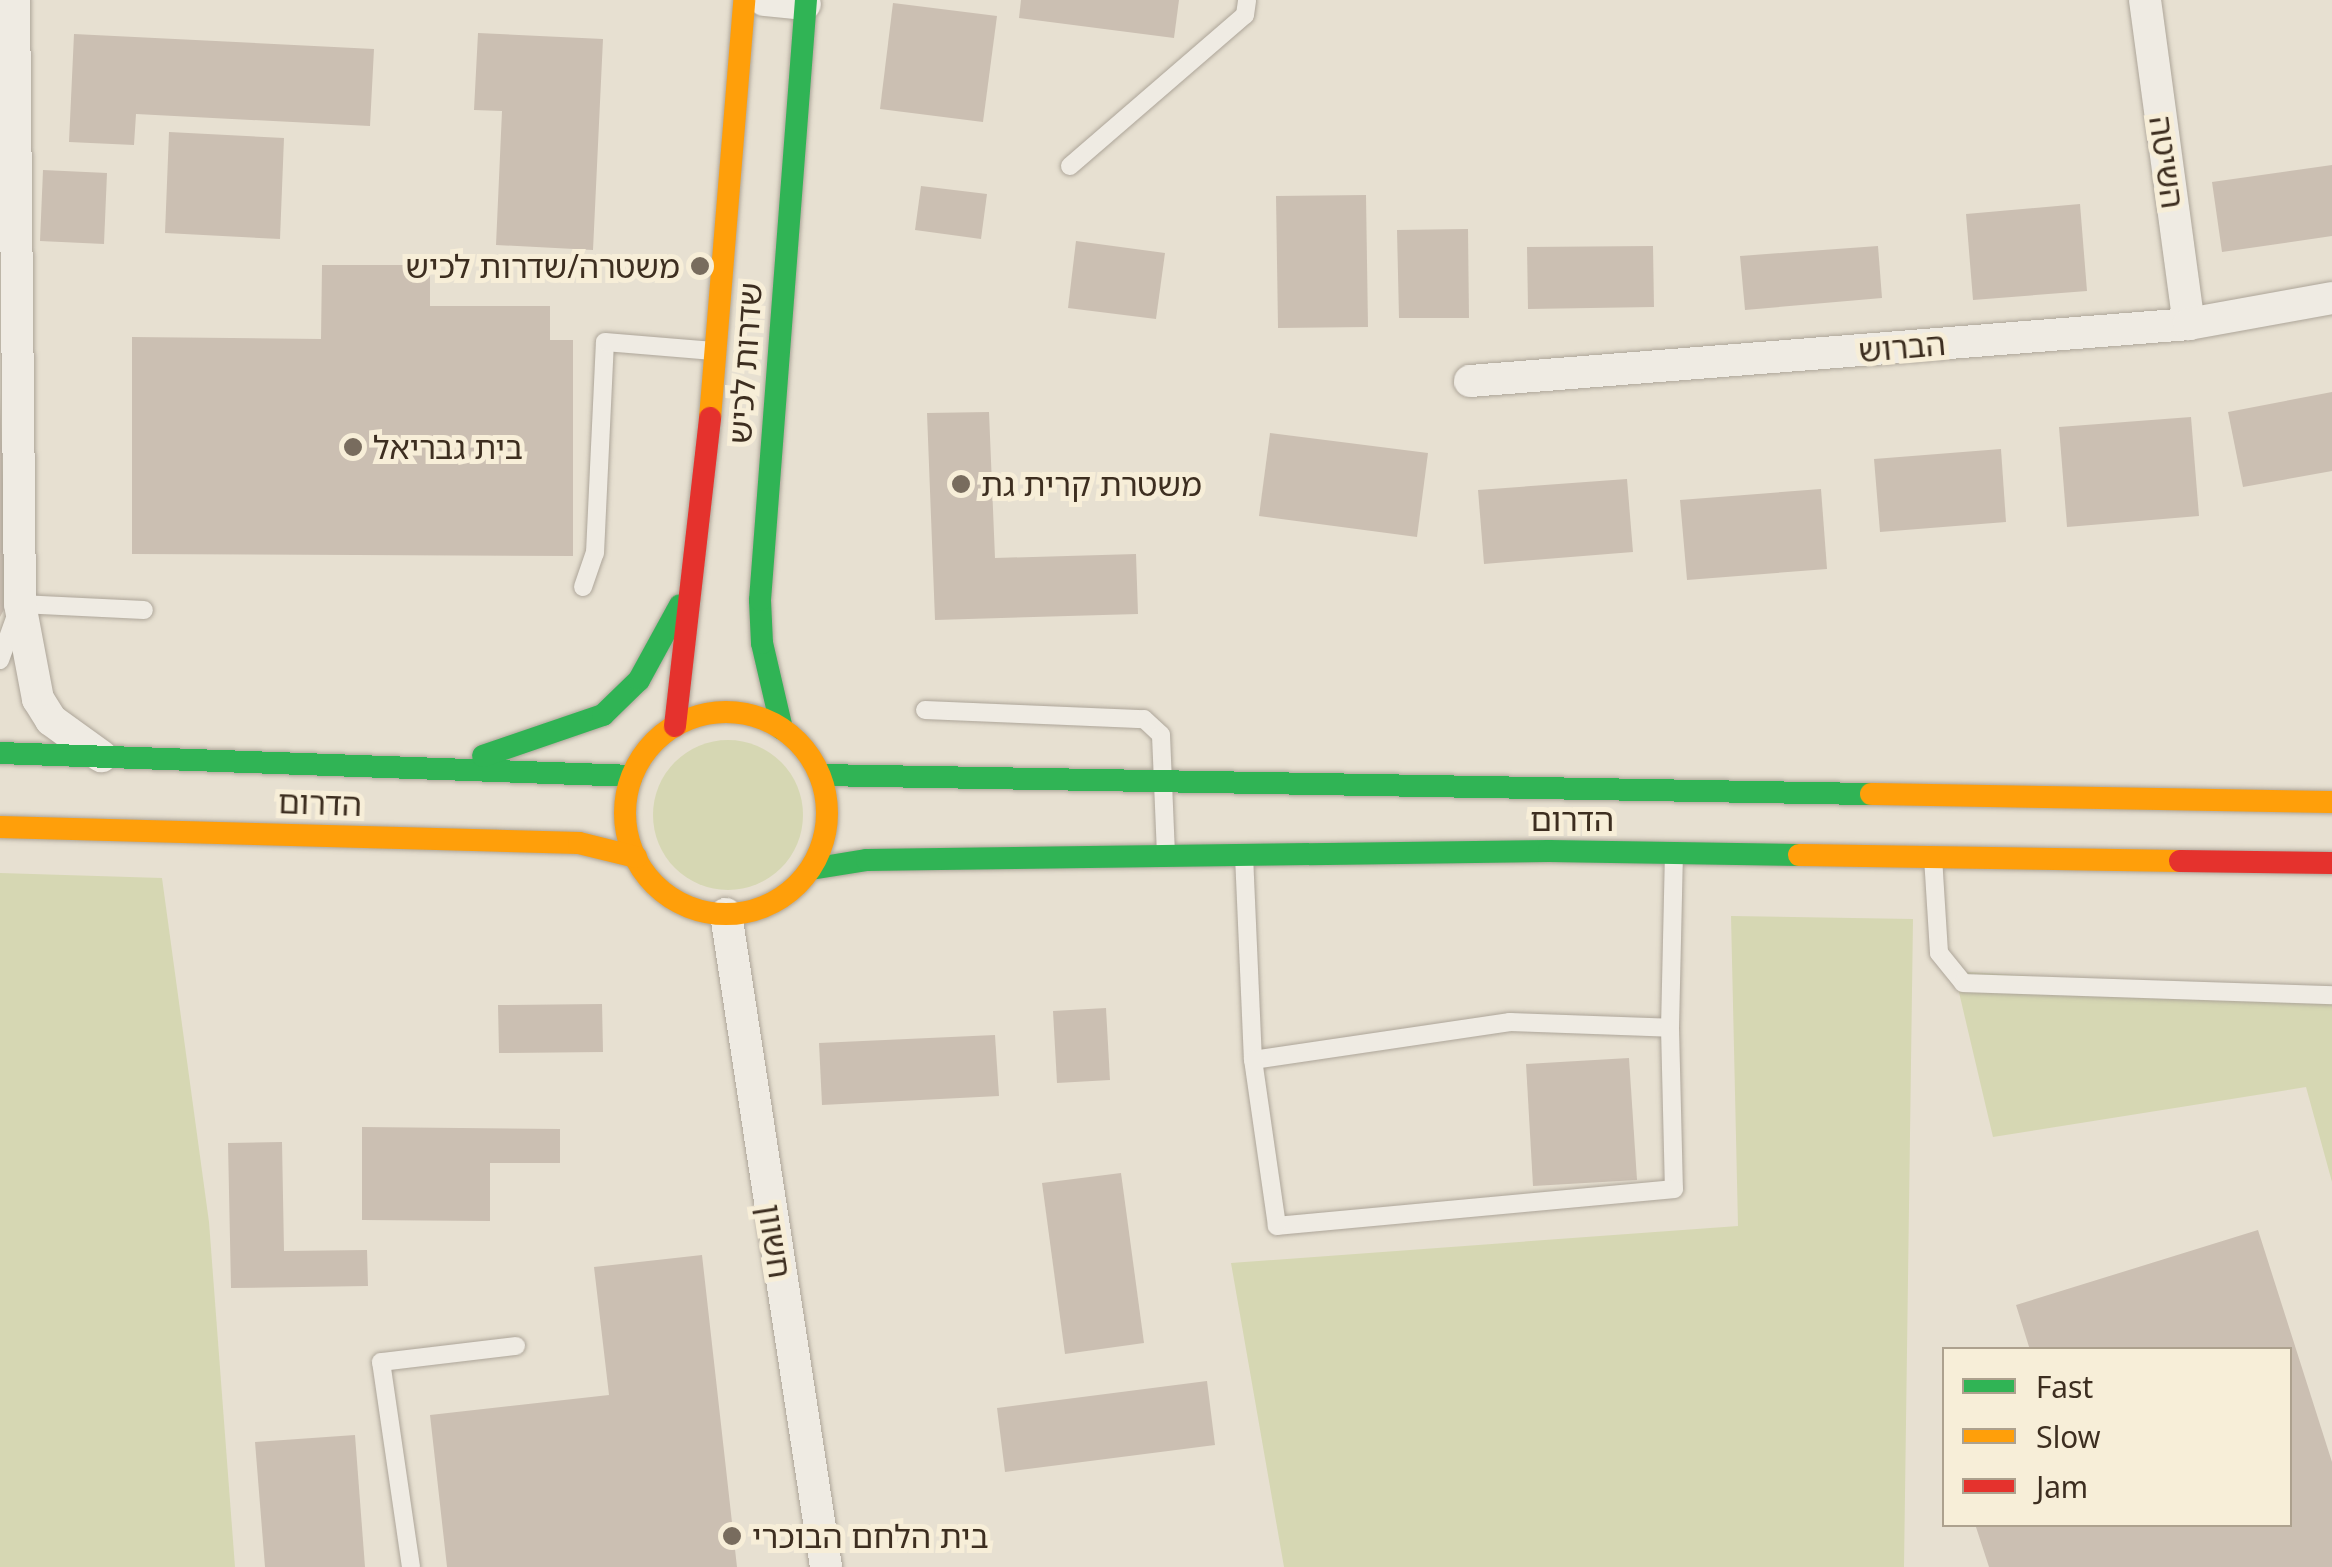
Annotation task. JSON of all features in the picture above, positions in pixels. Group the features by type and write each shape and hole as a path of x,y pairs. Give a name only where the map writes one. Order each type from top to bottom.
{"main road":[{"name":"שדרות לכיש","path":"674,726 697,570 744,0"},
{"name":"שדרות לכיש","path":"782,729 762,643 760,600 805,2"},
{"path":"432,770 557,736 602,715 638,680 697,570"},
{"path":"740,713 782,729 820,775 827,823 811,869 788,893 760,908 726,914 672,899 636,857 626,803 632,776 650,748 674,726 695,717 740,713"},
{"name":"הדרום","path":"0,754 632,776"},
{"name":"הדרום","path":"820,775 2332,802"},
{"name":"הדרום","path":"0,827 579,844 636,857"},
{"name":"הדרום","path":"811,869 867,860 1674,853 2332,862"}],"street":[{"path":"14,0 20,604 38,699 52,720 101,756"},
{"path":"764,0 805,2"},
{"name":"השיטה","path":"2145,0 2188,324"},
{"name":"הברוש","path":"1470,381 2188,324 2332,298"},
{"name":"חשוון","path":"726,914 826,1567"}],"lane":[{"path":"1070,166 1246,15 1248,0"},
{"path":"583,587 595,554 605,342 715,351"},
{"path":"0,660 20,604 144,610"},
{"path":"924,710 1144,719 1161,735 1166,856"},
{"path":"1244,855 1253,1060 1277,1226 1674,1189 1670,1028 1674,853"},
{"path":"1933,857 1939,953 1963,983 2332,995"},
{"path":"1253,1060 1510,1022 1670,1028"},
{"path":"411,1567 381,1362 516,1346"}],"green space":[{"path":"728,740 757,746 781,762 797,786 803,815 797,844 781,868 757,884 728,890 699,884 675,868 659,844 653,815 659,786 675,762 699,746"},
{"path":"0,873 162,878 209,1222 235,1567 0,1567"},
{"path":"1731,916 1913,919 1904,1567 1284,1567 1231,1263 1738,1226"},
{"path":"1954,971 2332,996 2332,1182 2306,1087 1993,1137"}],"building":[{"path":"1021,0 1179,0 1174,38 1019,18"},
{"path":"893,3 997,16 983,122 880,109"},
{"path":"478,33 603,39 593,250 496,245 502,111 474,110"},
{"path":"74,34 374,49 370,126 136,114 134,145 69,142"},
{"path":"169,132 284,138 280,239 165,233"},
{"path":"2332,165 2332,236 2222,252 2212,182"},
{"path":"43,170 107,173 104,244 40,241"},
{"path":"921,186 987,194 981,239 915,230"},
{"path":"1366,195 1368,327 1278,328 1276,196"},
{"path":"2080,204 2087,291 1973,300 1966,214"},
{"path":"1468,229 1469,318 1399,318 1397,230"},
{"path":"1076,241 1165,253 1156,319 1068,308"},
{"path":"1653,246 1654,307 1528,309 1527,247"},
{"path":"1878,246 1882,298 1745,310 1740,256"},
{"name":"בית גבריאל","path":"322,265 430,265 430,306 550,306 550,340 573,340 573,556 132,554 132,337 321,339"},
{"path":"2332,392 2332,471 2243,487 2228,412"},
{"path":"0,394 7,604 0,617"},
{"name":"משטרת קרית גת","path":"989,412 995,558 1136,554 1138,614 935,620 927,413"},
{"path":"2191,417 2199,516 2067,527 2059,427"},
{"path":"1270,433 1428,453 1417,537 1259,516"},
{"path":"2001,449 2006,522 1880,532 1874,459"},
{"path":"1627,479 1633,552 1484,564 1478,490"},
{"path":"1821,489 1827,569 1687,580 1680,500"},
{"path":"602,1004 603,1052 499,1053 498,1005"},
{"path":"1106,1008 1110,1080 1057,1083 1053,1011"},
{"path":"995,1035 999,1096 822,1105 819,1043"},
{"path":"1629,1058 1637,1180 1533,1186 1526,1064"},
{"path":"362,1127 560,1129 560,1163 490,1163 490,1221 362,1220"},
{"path":"282,1142 284,1251 367,1250 368,1286 231,1288 228,1143"},
{"path":"1121,1173 1144,1343 1065,1354 1042,1183"},
{"path":"2258,1230 2332,1462 2332,1567 1989,1567 1976,1527 2292,1527 2292,1347 2029,1347 2016,1305"},
{"path":"702,1255 737,1567 447,1567 430,1415 609,1395 594,1267"},
{"path":"1207,1381 1215,1445 1005,1472 997,1408"},
{"path":"355,1435 365,1567 265,1567 255,1442"}],"traffic: fast":[{"path":"782,729 762,643 760,600 806,0"},
{"path":"483,756 603,715 639,680 680,605"},
{"path":"0,753 632,776"},
{"path":"820,775 1871,794"},
{"path":"811,869 867,860 1549,851 1799,855"}],"traffic: slow":[{"path":"710,418 744,0"},
{"path":"726,712 764,720 797,742 819,775 827,813 819,851 797,884 764,906 726,914 688,906 655,884 633,851 625,813 633,775 655,742 688,720 726,712"},
{"path":"1871,794 2332,802"},
{"path":"0,827 579,843 636,857"},
{"path":"1799,855 2180,861"}],"traffic: jam":[{"path":"675,726 710,418"},
{"path":"2180,861 2332,863"}],"place":[{"name":"משטרה/שדרות לכיש","path":"700,266"},
{"name":"בית גבריאל","path":"353,447"},
{"name":"משטרת קרית גת","path":"961,484"},
{"name":"בית הלחם הבוכרי","path":"732,1536"}]}
